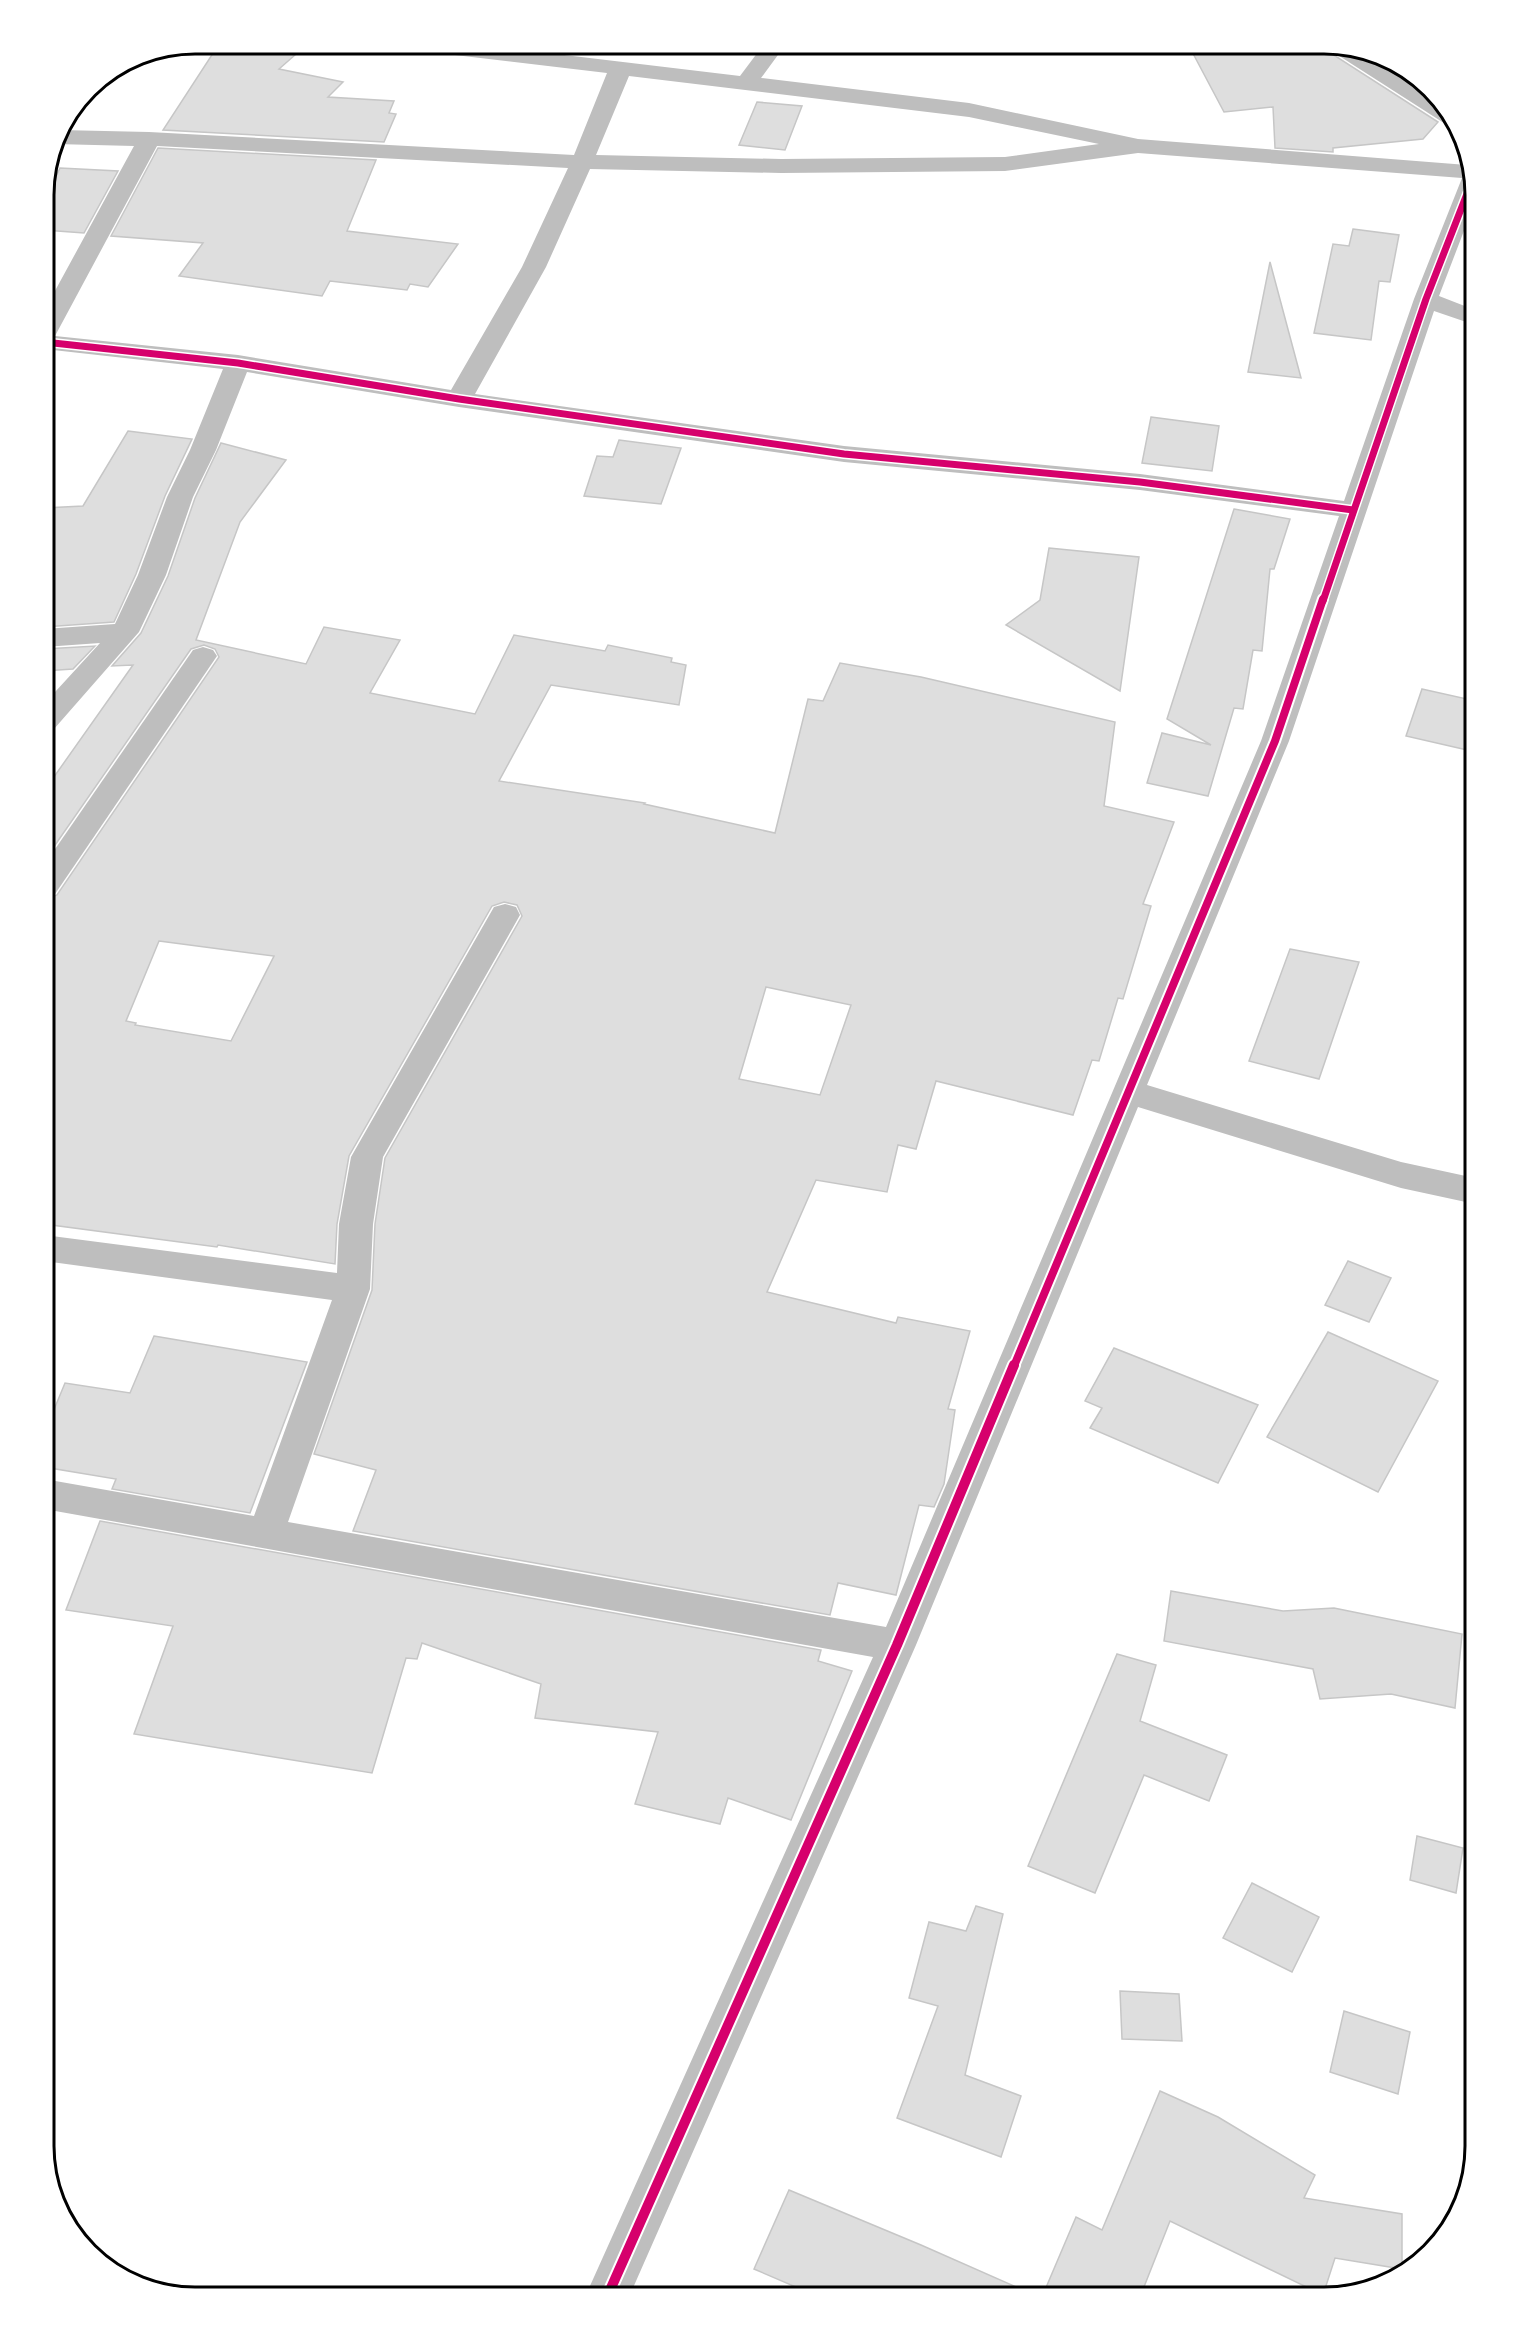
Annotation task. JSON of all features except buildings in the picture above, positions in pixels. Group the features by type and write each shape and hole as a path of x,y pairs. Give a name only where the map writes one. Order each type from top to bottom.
{"street":[{"path":"508,54 969,110 1138,146 1463,172"},
{"path":"746,82 767,54"},
{"path":"1360,59 1434,106"},
{"path":"459,399 534,267 582,162 621,67"},
{"path":"67,137 582,162 781,166 1005,164 1138,146"},
{"path":"54,315 149,140"},
{"path":"611,2287 897,1645 1275,741 1426,299 1465,199"},
{"path":"1426,299 1465,314"},
{"path":"54,343 238,363 459,399 844,454 1140,482 1353,510"},
{"path":"54,711 125,632 152,575 180,497 203,450 238,363"},
{"path":"54,637 125,632"},
{"path":"54,872 203,656"},
{"path":"266,1533 353,1289 356,1224 367,1157 505,915"},
{"path":"1129,1092 1401,1175 1465,1189"},
{"path":"54,1249 353,1289"},
{"path":"54,1496 897,1645"}],"cycle path":[{"path":"611,2287 897,1645 1275,741 1426,299 1465,199"},
{"path":"54,343 238,363 459,399 844,454 1140,482 1353,510"}]}
